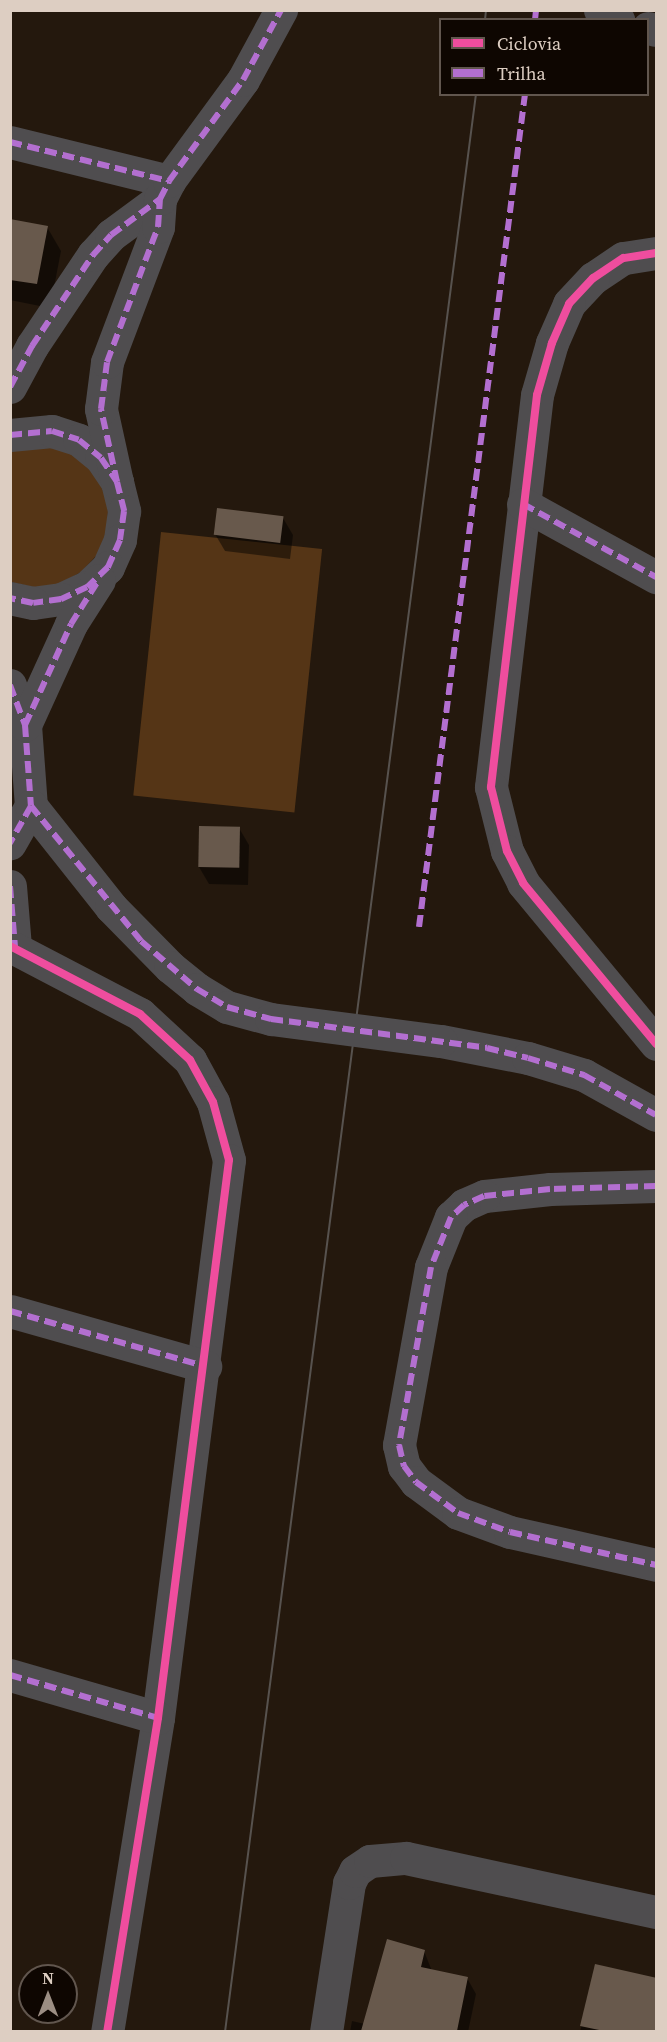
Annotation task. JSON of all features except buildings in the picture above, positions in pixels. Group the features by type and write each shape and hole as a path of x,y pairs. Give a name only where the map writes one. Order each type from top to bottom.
{"street":[{"path":"10,387 32,346 93,255 126,222 164,190 243,80 281,10"},
{"path":"600,10 614,18"},
{"path":"10,142 164,190"},
{"path":"25,725 70,624 108,567 120,540 123,520 101,409 107,362 158,227 164,190"},
{"path":"657,254 624,258 593,278 569,304 537,395 492,758 491,788 497,820 523,883 657,1044"},
{"path":"10,435 52,431 79,440 101,458 117,482"},
{"path":"523,504 657,577"},
{"path":"10,598 33,603 61,599 87,587 108,567"},
{"path":"10,685 25,725 31,806 10,843"},
{"path":"31,806 111,907 163,960 197,989 227,1007 271,1019 441,1041 528,1058 584,1075 657,1115"},
{"path":"10,886 13,946 140,1014 190,1060 213,1102 229,1160 205,1366 158,1718 107,2031"},
{"path":"657,1186 550,1189 484,1196 465,1204 451,1217 431,1267 399,1445 404,1466 416,1482 458,1514 510,1532 657,1565"},
{"path":"10,1311 205,1366"},
{"path":"10,1675 158,1718"},
{"path":"326,2031 349,1883 355,1871 370,1861 406,1858 657,1912"}],"shaded area":[{"path":"49,446 71,454 90,468 103,487 108,510 107,534 97,555 81,572 60,584 37,588 11,582 10,451"},
{"path":"161,532 322,549 294,812 133,796"}],"tram line":[{"path":"485,18 486,10"},
{"path":"225,2032 476,96"}],"marked path":[{"path":"117,482 101,409 107,362 158,227 160,199 169,181 243,80 281,10"},
{"path":"535,18 536,10"},
{"path":"419,927 525,96"},
{"path":"10,142 169,181"},
{"path":"10,387 32,346 93,255 111,235 160,199"},
{"path":"10,435 52,431 79,440 101,458 117,482 124,511 120,540 108,567 87,587 61,599 33,603 10,598"},
{"path":"523,504 656,577"},
{"path":"25,725 71,624 98,581"},
{"path":"10,685 25,725 31,806 10,843"},
{"path":"31,806 141,941 197,989 227,1007 271,1019 487,1048 528,1058 584,1075 656,1115"},
{"path":"10,886 15,947"},
{"path":"656,1186 550,1189 484,1196 464,1205 451,1217 431,1267 399,1445 404,1466 416,1482 458,1513 510,1532 656,1565"},
{"path":"10,1311 205,1366"},
{"path":"10,1675 158,1718"}],"cycle path":[{"path":"656,253 623,258 593,278 569,304 552,343 537,395 491,787 507,851 523,883 656,1044"},
{"path":"10,946 140,1014 190,1060 213,1102 229,1160 158,1718 107,2032"}]}
